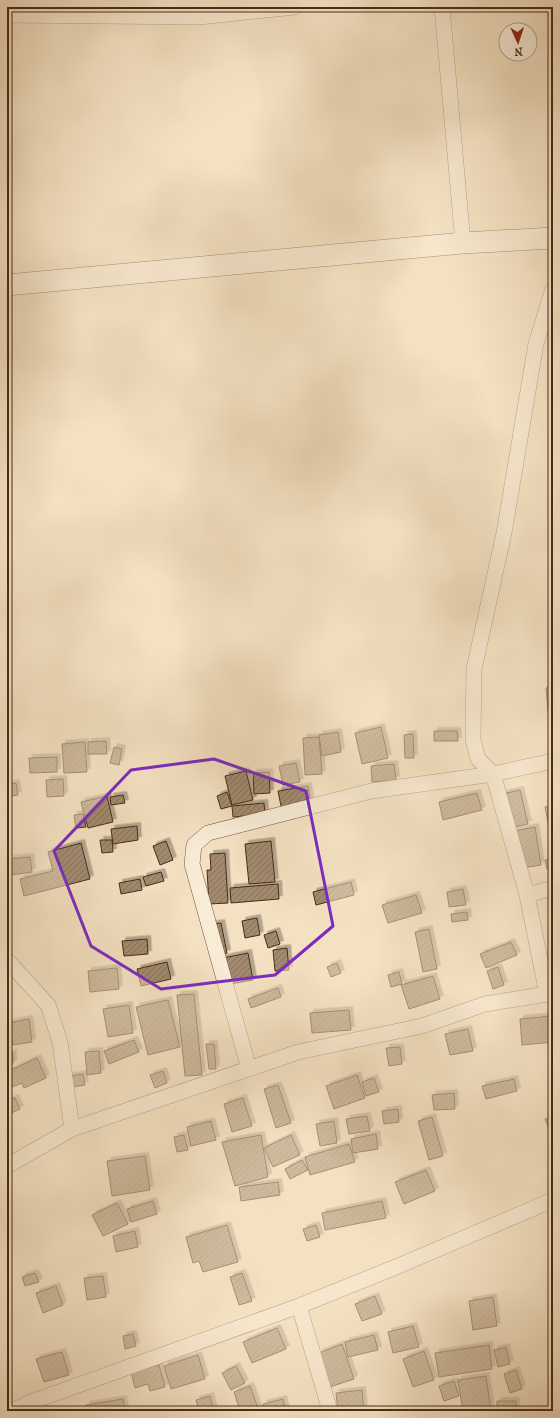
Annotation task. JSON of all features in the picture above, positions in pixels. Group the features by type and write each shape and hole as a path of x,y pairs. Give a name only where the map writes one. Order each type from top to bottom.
{"street":[{"path":"9,16 199,17 295,7"},
{"path":"442,7 463,243"},
{"path":"7,285 463,243 553,238"},
{"path":"7,1166 72,1129 298,1052 422,1026 485,1004 550,993 527,895 493,774 478,759 473,739 474,669 504,534 536,344 553,289"},
{"path":"249,1069 192,864 194,845 208,833 371,790 493,774 553,762"},
{"path":"527,895 553,888"},
{"path":"7,960 48,1005 60,1042 72,1129"},
{"path":"12,1411 31,1402 299,1306 396,1267 553,1200"},
{"path":"299,1306 330,1411"}],"highlighted area":[{"path":"214,759 306,791 333,926 275,975 161,989 91,946 54,851 131,770"}],"building":[{"path":"553,687 553,710 548,711 546,688"},
{"path":"381,727 388,758 362,764 355,733"},
{"path":"434,731 457,731 458,741 434,741"},
{"path":"338,732 341,752 322,756 319,735"},
{"path":"413,734 414,758 405,758 404,735"},
{"path":"319,737 322,774 305,775 303,738"},
{"path":"106,741 107,754 88,754 88,742"},
{"path":"85,742 87,772 64,773 62,744"},
{"path":"114,747 122,749 119,765 110,763"},
{"path":"57,757 57,772 30,773 29,758"},
{"path":"296,763 300,782 283,785 279,766"},
{"path":"394,764 396,780 372,782 371,766"},
{"path":"246,771 253,800 232,805 225,776"},
{"path":"269,772 270,793 254,794 253,773"},
{"path":"63,779 64,796 47,797 46,780"},
{"path":"16,783 18,795 7,797 7,785"},
{"path":"308,786 311,806 282,811 278,791"},
{"path":"520,790 528,824 506,829 498,795"},
{"path":"227,792 232,806 221,809 217,796"},
{"path":"477,793 482,810 443,820 439,802"},
{"path":"123,795 125,803 111,805 110,797"},
{"path":"107,796 113,822 88,828 81,802"},
{"path":"264,803 265,814 233,817 232,806"},
{"path":"553,805 553,821 548,822 545,807"},
{"path":"83,814 86,827 76,828 74,815"},
{"path":"137,826 138,840 113,844 111,829"},
{"path":"535,827 541,865 516,869 510,832"},
{"path":"100,840 112,840 113,852 102,853"},
{"path":"166,841 173,860 160,865 153,846"},
{"path":"271,841 275,882 249,884 245,844"},
{"path":"81,843 90,879 24,896 20,879 53,871 48,852"},
{"path":"225,853 228,903 209,904 207,870 211,870 210,854"},
{"path":"30,857 32,872 11,875 10,859"},
{"path":"553,858 553,867 547,869 545,860"},
{"path":"161,872 164,881 146,886 143,877"},
{"path":"140,879 142,890 121,894 119,883"},
{"path":"351,882 354,895 316,905 313,892"},
{"path":"278,884 279,899 231,903 230,888"},
{"path":"463,889 466,905 449,907 447,892"},
{"path":"416,895 422,913 388,923 382,905"},
{"path":"467,912 468,920 452,922 451,914"},
{"path":"257,918 260,935 245,938 242,921"},
{"path":"221,923 227,953 213,956 208,925"},
{"path":"429,929 437,969 423,972 415,932"},
{"path":"276,931 280,944 268,948 264,935"},
{"path":"147,939 148,954 124,956 122,941"},
{"path":"511,942 517,955 486,968 480,954"},
{"path":"287,948 289,970 275,971 273,950"},
{"path":"248,953 253,980 224,985 218,959"},
{"path":"167,962 171,979 141,986 137,969"},
{"path":"337,963 341,973 331,977 327,967"},
{"path":"498,967 504,985 493,989 487,971"},
{"path":"117,968 119,989 90,992 88,971"},
{"path":"399,972 402,984 391,987 388,975"},
{"path":"433,976 440,999 409,1009 401,985"},
{"path":"278,988 281,997 251,1008 248,999"},
{"path":"194,994 202,1075 185,1076 177,995"},
{"path":"168,1000 180,1047 148,1055 136,1007"},
{"path":"129,1005 133,1033 108,1037 103,1009"},
{"path":"349,1010 351,1030 312,1033 310,1013"},
{"path":"553,1016 553,1042 522,1045 520,1019"},
{"path":"29,1019 32,1042 13,1045 9,1023"},
{"path":"468,1029 473,1051 450,1055 445,1034"},
{"path":"134,1040 139,1052 109,1064 104,1051"},
{"path":"206,1044 214,1044 216,1069 209,1069"},
{"path":"400,1047 402,1064 389,1066 386,1048"},
{"path":"99,1051 101,1073 87,1075 85,1052"},
{"path":"13,1053 13,1064 7,1065 7,1054"},
{"path":"37,1058 46,1078 24,1088 22,1083 7,1089 7,1072"},
{"path":"163,1071 167,1083 155,1088 150,1075"},
{"path":"83,1074 85,1085 67,1088 66,1077"},
{"path":"357,1075 365,1098 334,1109 326,1086"},
{"path":"374,1078 379,1092 366,1096 362,1082"},
{"path":"514,1079 517,1091 486,1099 482,1086"},
{"path":"278,1085 291,1123 276,1128 264,1089"},
{"path":"454,1093 455,1109 434,1110 432,1095"},
{"path":"15,1098 20,1109 7,1115 7,1101"},
{"path":"243,1098 252,1126 232,1132 224,1104"},
{"path":"398,1109 399,1122 384,1124 382,1111"},
{"path":"367,1116 370,1131 349,1134 346,1119"},
{"path":"553,1116 553,1133 551,1134 545,1119"},
{"path":"432,1117 443,1156 429,1160 418,1121"},
{"path":"211,1121 216,1140 191,1146 187,1127"},
{"path":"334,1121 337,1143 320,1146 316,1124"},
{"path":"376,1134 378,1149 353,1153 351,1139"},
{"path":"184,1135 188,1150 177,1152 174,1137"},
{"path":"261,1135 268,1177 235,1186 222,1142"},
{"path":"291,1135 300,1155 273,1167 264,1148"},
{"path":"349,1144 355,1162 310,1175 305,1157"},
{"path":"145,1156 150,1190 112,1196 107,1161"},
{"path":"302,1160 308,1170 290,1179 285,1169"},
{"path":"426,1170 435,1191 404,1204 395,1182"},
{"path":"278,1182 280,1195 241,1201 239,1187"},
{"path":"153,1201 157,1214 131,1222 127,1209"},
{"path":"382,1201 386,1218 325,1230 322,1213"},
{"path":"117,1203 128,1224 103,1236 92,1215"},
{"path":"227,1225 238,1262 203,1272 199,1261 193,1263 186,1237"},
{"path":"316,1225 320,1237 307,1241 303,1229"},
{"path":"135,1231 138,1247 116,1252 113,1236"},
{"path":"35,1273 39,1282 25,1286 22,1277"},
{"path":"242,1273 252,1301 239,1305 230,1277"},
{"path":"103,1276 106,1297 87,1300 84,1278"},
{"path":"56,1286 63,1305 43,1313 36,1293"},
{"path":"375,1296 382,1314 362,1321 355,1304"},
{"path":"493,1297 497,1326 473,1330 469,1301"},
{"path":"413,1326 419,1347 393,1353 388,1332"},
{"path":"277,1328 286,1349 252,1363 243,1342"},
{"path":"133,1334 136,1346 125,1349 123,1336"},
{"path":"374,1335 378,1350 348,1357 345,1342"},
{"path":"342,1344 354,1379 330,1387 319,1353"},
{"path":"489,1345 492,1369 439,1377 435,1353"},
{"path":"506,1347 510,1364 498,1367 494,1350"},
{"path":"424,1351 434,1380 413,1387 403,1359"},
{"path":"62,1352 69,1375 44,1382 36,1359"},
{"path":"198,1355 205,1379 171,1389 164,1366"},
{"path":"159,1365 165,1387 150,1391 148,1384 135,1388 131,1372"},
{"path":"236,1366 245,1383 231,1390 222,1373"},
{"path":"516,1370 522,1389 510,1393 504,1374"},
{"path":"486,1376 491,1411 463,1411 458,1380"},
{"path":"454,1381 459,1396 444,1401 439,1386"},
{"path":"250,1386 259,1411 240,1411 234,1392"},
{"path":"362,1390 364,1411 338,1411 336,1393"},
{"path":"210,1396 214,1411 199,1411 196,1400"},
{"path":"123,1399 125,1411 88,1411 86,1405"},
{"path":"283,1399 286,1411 265,1411 263,1404"},
{"path":"497,1401 516,1401 516,1411 497,1411"}]}
